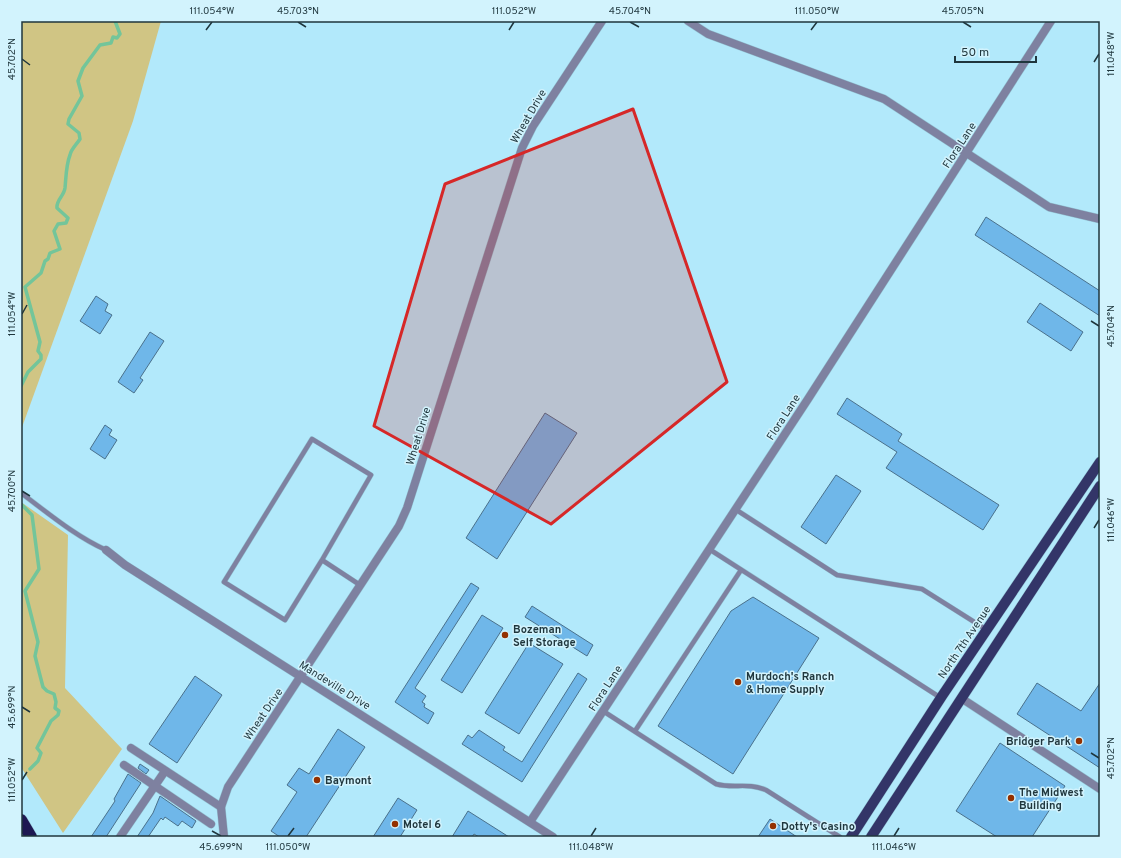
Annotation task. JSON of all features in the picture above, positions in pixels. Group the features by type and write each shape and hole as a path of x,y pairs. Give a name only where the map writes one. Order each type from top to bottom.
{"highway":[{"path":"21,820 31,837"}],"main road":[{"name":"North 7th Avenue","path":"851,837 941,698 1100,462"},
{"path":"871,837 1100,486"}],"street":[{"name":"Wheat Drive","path":"224,837 221,807 228,787 399,526 407,508 522,148 533,126 602,21"},
{"path":"688,21 708,34 884,99 1049,207 1100,219"},
{"name":"Flora Lane","path":"530,822 735,510 1051,21"},
{"name":"Mandeville Drive","path":"106,550 125,565 553,837"},
{"path":"961,698 1100,789"},
{"path":"131,748 221,807"},
{"path":"124,765 211,824"},
{"path":"120,837 165,770"}],"lane":[{"path":"312,439 371,475 322,560 285,620 224,582 312,439"},
{"path":"21,493 95,545 106,550"},
{"path":"735,510 837,575 922,589 987,630"},
{"path":"709,549 941,698"},
{"path":"322,560 360,585"},
{"path":"635,731 741,570"},
{"path":"603,711 716,784 725,786 755,786 760,788 840,837"}],"highlighted area":[{"path":"633,109 727,382 551,524 374,426 445,184"}],"shaded area":[{"path":"21,21 161,21 133,121 21,430"},
{"path":"21,502 68,535 65,688 122,749 63,833 21,767"}],"building":[{"path":"986,217 1100,291 1100,316 975,235"},
{"path":"96,296 108,304 105,311 112,315 100,334 80,321"},
{"path":"1040,303 1083,332 1071,351 1027,322"},
{"path":"150,332 164,341 140,378 143,380 134,393 118,382"},
{"path":"847,398 902,434 898,441 999,505 983,530 886,468 897,452 837,414"},
{"path":"545,413 577,433 497,559 466,538"},
{"path":"105,425 112,430 109,435 117,440 105,459 90,449"},
{"path":"836,475 861,491 826,544 801,527"},
{"path":"471,583 479,588 415,688 426,696 422,702 425,704 424,707 434,713 428,724 395,702"},
{"name":"Murdoch's Ranch & Home Supply","path":"753,597 819,638 733,774 658,726 731,611"},
{"path":"532,606 593,645 587,656 525,617"},
{"path":"482,615 503,628 462,693 441,680"},
{"path":"529,643 563,664 519,734 485,713"},
{"path":"578,673 587,679 522,782 462,744 468,735 472,738 479,730 505,747 503,750 522,762"},
{"path":"195,676 222,695 177,763 149,744"},
{"name":"Bridger Park","path":"1037,683 1081,711 1100,683 1100,768 1017,714"},
{"name":"Baymont","path":"338,729 365,747 306,837 280,837 271,831 297,792 287,785 299,768 309,774"},
{"name":"The Midwest Building","path":"1000,743 1065,786 1032,837 997,837 956,811"},
{"path":"140,764 149,770 146,774 138,768"},
{"path":"128,774 141,783 106,837 91,837 115,801 114,799"},
{"path":"160,796 196,821 192,828 182,821 178,826 165,817 163,820 161,818 148,837 137,837 153,813"},
{"name":"Motel 6","path":"398,798 417,810 400,837 373,837"},
{"path":"468,811 509,837 479,837 474,834 472,837 452,837"},
{"name":"Dotty's Casino","path":"770,819 797,837 758,837"}],"waterway":[{"path":"21,386 28,372 41,359 41,355 38,351 40,342 25,287 41,273 45,261 48,259 50,253 60,249 54,231 58,224 66,223 68,218 57,208 57,205 65,188 67,167 71,153 80,139 79,133 68,124 69,119 82,96 78,81 83,68 100,45 111,43 113,37 117,38 120,34 115,21"},
{"path":"21,504 32,515 39,569 25,591 38,642 35,656 43,687 47,691 54,694 56,702 55,708 59,711 58,715 51,721 37,748 41,753 38,761 30,769"}],"place":[{"name":"Bozeman Self Storage","path":"505,635"},
{"name":"Murdoch's Ranch & Home Supply","path":"738,682"},
{"name":"Bridger Park","path":"1079,741"},
{"name":"Baymont","path":"317,780"},
{"name":"The Midwest Building","path":"1011,798"},
{"name":"Motel 6","path":"395,824"},
{"name":"Dotty's Casino","path":"773,826"}]}
